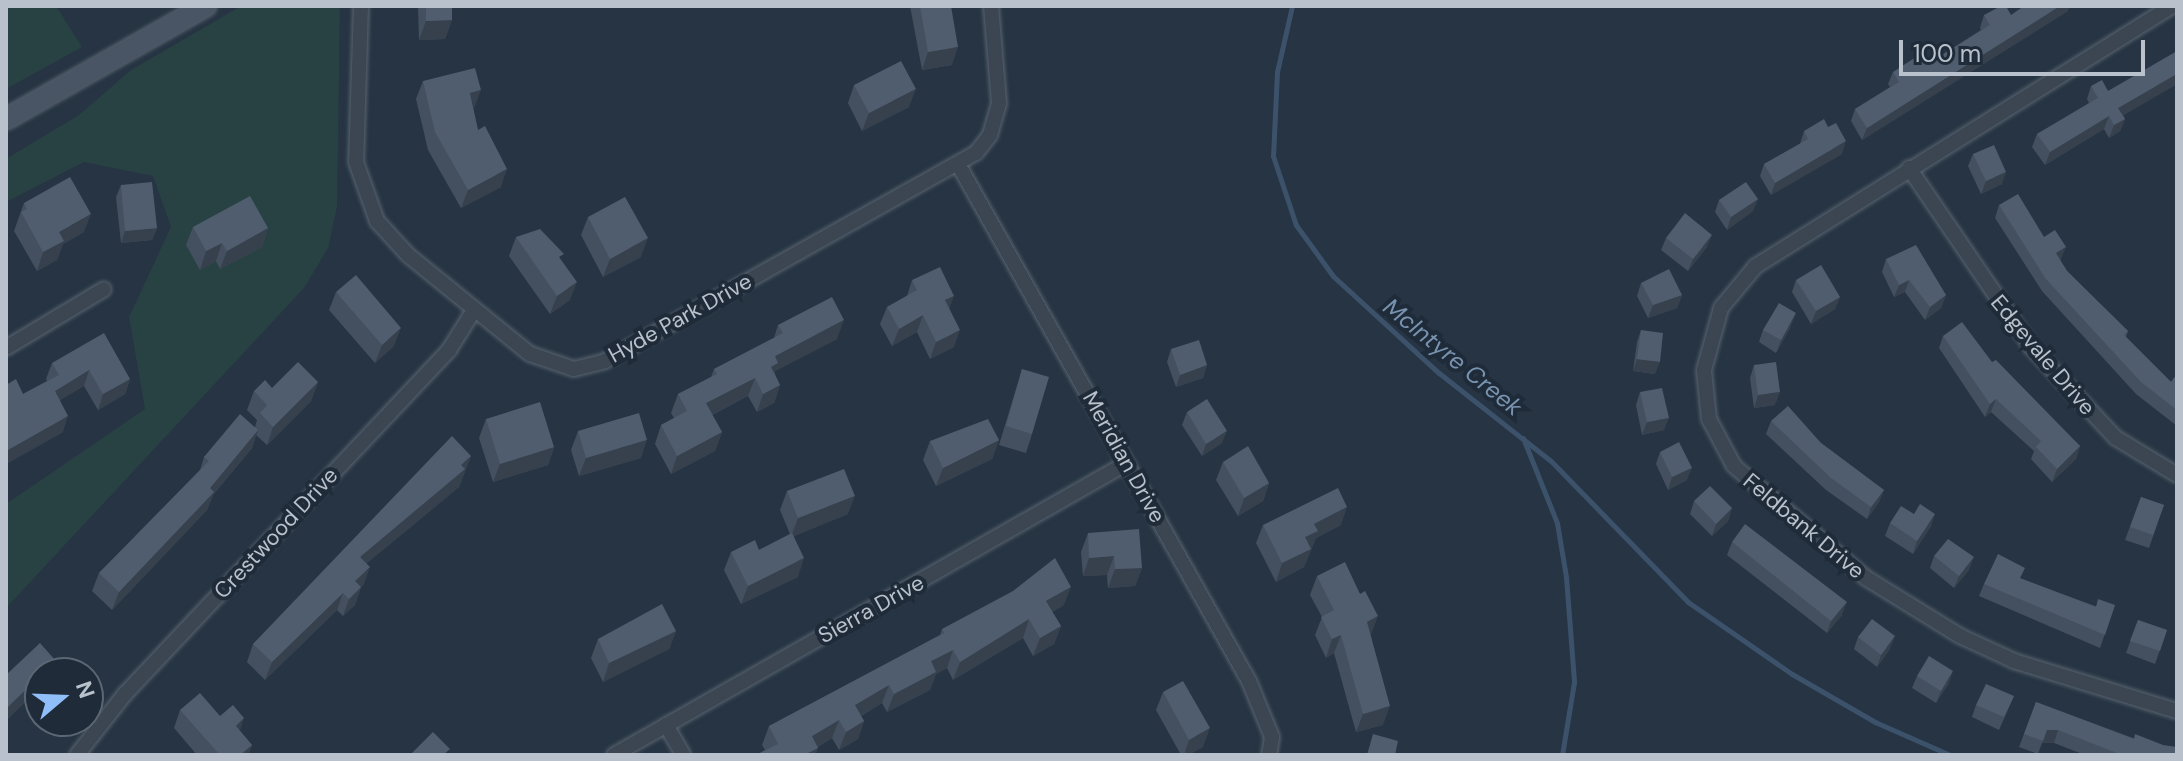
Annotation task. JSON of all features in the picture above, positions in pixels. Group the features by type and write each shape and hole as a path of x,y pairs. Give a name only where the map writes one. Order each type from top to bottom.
{"main road":[{"path":"6,119 206,6"}],"street":[{"name":"Hyde Park Drive","path":"361,6 354,125 363,193 390,238 474,310 547,364 586,367 958,164 981,148 996,118 1000,82 991,6"},
{"name":"Feldbank Drive","path":"2172,6 1777,251 1737,284 1721,308 1706,349 1705,398 1716,438 1756,488 1905,605 2014,661 2177,711"},
{"name":"Meridian Drive","path":"958,164 1260,705 1272,737 1269,755"},
{"name":"Edgevale Drive","path":"1909,168 2031,347 2116,438 2177,475"},
{"path":"6,348 104,289"},
{"name":"Crestwood Drive","path":"77,755 125,694 449,350 474,310"},
{"name":"Sierra Drive","path":"614,755 1127,463"},
{"path":"666,725 683,755"}],"green space":[{"path":"6,6 56,6 82,47 6,89"},
{"path":"241,6 340,6 337,207 328,248 304,288 6,608 6,504 145,409 129,317 171,227 153,176 84,162 6,202 6,159 79,115 131,70"}],"building":[{"path":"426,6 452,6 452,20 426,21"},
{"path":"920,6 951,6 958,47 928,52"},
{"path":"2006,6 2011,15 2024,6 2060,6 1867,128 1855,109 1899,82 1893,72 1919,55 1926,65 1990,25 1984,15"},
{"path":"2177,51 2177,74 2118,108 2125,119 2114,125 2109,116 2050,152 2037,134 2098,98 2091,86 2102,80 2108,91"},
{"path":"901,61 916,89 869,113 854,85"},
{"path":"475,68 481,90 470,93 478,130 485,126 507,169 468,190 435,132 423,81"},
{"path":"1824,119 1828,127 1836,123 1846,141 1775,183 1764,164 1808,139 1804,131"},
{"path":"1994,145 2006,172 1986,181 1973,154"},
{"path":"70,177 91,214 59,232 64,241 43,252 21,212 27,209 24,203"},
{"path":"152,182 157,228 125,231 121,185"},
{"path":"1746,182 1758,199 1731,217 1719,200"},
{"path":"2018,194 2044,237 2055,230 2066,247 2056,253 2067,271 2128,331 2124,335 2171,382 2177,374 2177,410 2141,382 2046,279 1999,205"},
{"path":"250,196 268,228 227,251 222,243 206,251 193,227"},
{"path":"625,197 648,238 610,259 588,217"},
{"path":"1685,213 1712,235 1693,259 1666,238"},
{"path":"540,229 564,254 559,257 577,282 557,296 516,237"},
{"path":"1916,245 1946,295 1930,307 1909,280 1899,285 1886,259"},
{"path":"1821,265 1840,297 1816,311 1796,280"},
{"path":"940,267 954,296 945,300 960,330 936,342 923,315 899,329 887,307 917,290 912,280"},
{"path":"1669,269 1682,295 1653,305 1641,283"},
{"path":"356,275 401,328 382,345 336,292"},
{"path":"832,297 844,320 775,356 778,363 771,367 780,385 763,394 755,378 706,403 722,432 677,456 661,425 687,411 678,394 717,374 714,369 783,333 778,325"},
{"path":"1779,303 1796,313 1781,340 1763,330"},
{"path":"1962,322 1992,362 1996,360 2080,446 2057,469 2036,447 2041,441 1996,399 1990,404 1943,336"},
{"path":"1641,330 1663,333 1660,362 1637,359"},
{"path":"104,333 130,379 103,394 89,370 55,391 68,416 6,451 6,385 16,379 23,394 59,375 52,363"},
{"path":"1199,340 1207,365 1180,375 1171,349"},
{"path":"298,362 318,382 273,427 260,413 267,405 254,391 265,380 272,388"},
{"path":"1776,362 1780,392 1758,395 1754,365"},
{"path":"1022,369 1049,377 1032,434 1006,426"},
{"path":"1662,388 1669,418 1647,422 1640,392"},
{"path":"1207,399 1227,431 1206,444 1187,412"},
{"path":"540,402 554,447 500,464 486,419"},
{"path":"1788,406 1821,443 1884,490 1871,507 1831,478 1771,421"},
{"path":"639,413 647,440 586,458 578,431"},
{"path":"240,414 258,430 210,488 214,492 119,592 99,573 209,461 204,457"},
{"path":"988,419 999,440 943,468 930,441"},
{"path":"452,436 471,456 461,465 465,469 360,557 370,567 355,581 361,587 349,599 343,593 272,662 253,644"},
{"path":"1679,442 1692,468 1672,477 1660,452"},
{"path":"1248,446 1269,483 1244,498 1223,462"},
{"path":"844,469 855,496 798,518 787,491"},
{"path":"1710,486 1732,508 1716,524 1694,501"},
{"path":"1338,488 1347,507 1314,524 1318,531 1305,537 1311,549 1282,563 1263,525"},
{"path":"2141,497 2164,505 2153,535 2130,527"},
{"path":"1920,504 1935,514 1917,541 1890,523 1901,506 1914,514"},
{"path":"1745,524 1847,602 1831,621 1732,542"},
{"path":"1139,529 1142,568 1115,569 1114,556 1089,558 1088,533"},
{"path":"792,533 804,558 748,586 731,552 755,540 759,550"},
{"path":"1948,539 1974,557 1959,576 1934,556"},
{"path":"1998,554 2025,568 2020,578 2096,607 2098,599 2115,605 2105,635 1984,584"},
{"path":"1055,558 1071,587 1046,601 1061,626 1040,638 1029,619 960,662 953,650 931,661 936,672 894,694 889,685 855,705 864,721 846,732 839,720 812,736 818,748 804,755 756,755 778,744 769,726 944,633 942,629 1013,591"},
{"path":"1345,562 1360,594 1365,591 1378,616 1367,622 1390,706 1363,714 1341,635 1332,639 1321,617 1334,610 1317,576"},
{"path":"662,604 676,631 609,663 598,639"},
{"path":"1872,619 1895,636 1881,655 1858,637"},
{"path":"2138,620 2167,630 2160,651 2130,641"},
{"path":"40,643 52,657 25,657"},
{"path":"1929,656 1953,671 1941,691 1917,676"},
{"path":"24,658 24,692 6,709 6,675"},
{"path":"1183,681 1210,728 1189,740 1163,692"},
{"path":"1986,684 2014,696 2004,717 1976,705"},
{"path":"200,693 220,716 233,705 244,718 236,726 252,745 240,755 220,755 180,710"},
{"path":"2036,702 2134,739 2135,734 2177,747 2177,755 2122,755 2058,730 2047,730 2043,741 2024,734"},
{"path":"433,732 450,749 443,755 410,755"},
{"path":"1373,734 1398,741 1395,755 1367,755"}],"waterway":[{"name":"McIntyre Creek","path":"1292,6 1277,72 1273,156 1296,225 1333,276 1439,373 1551,461 1688,602 1792,674 1875,722 1950,755"},
{"name":"McIntyre Creek","path":"1523,438 1557,523 1566,577 1574,682 1562,755"}]}
